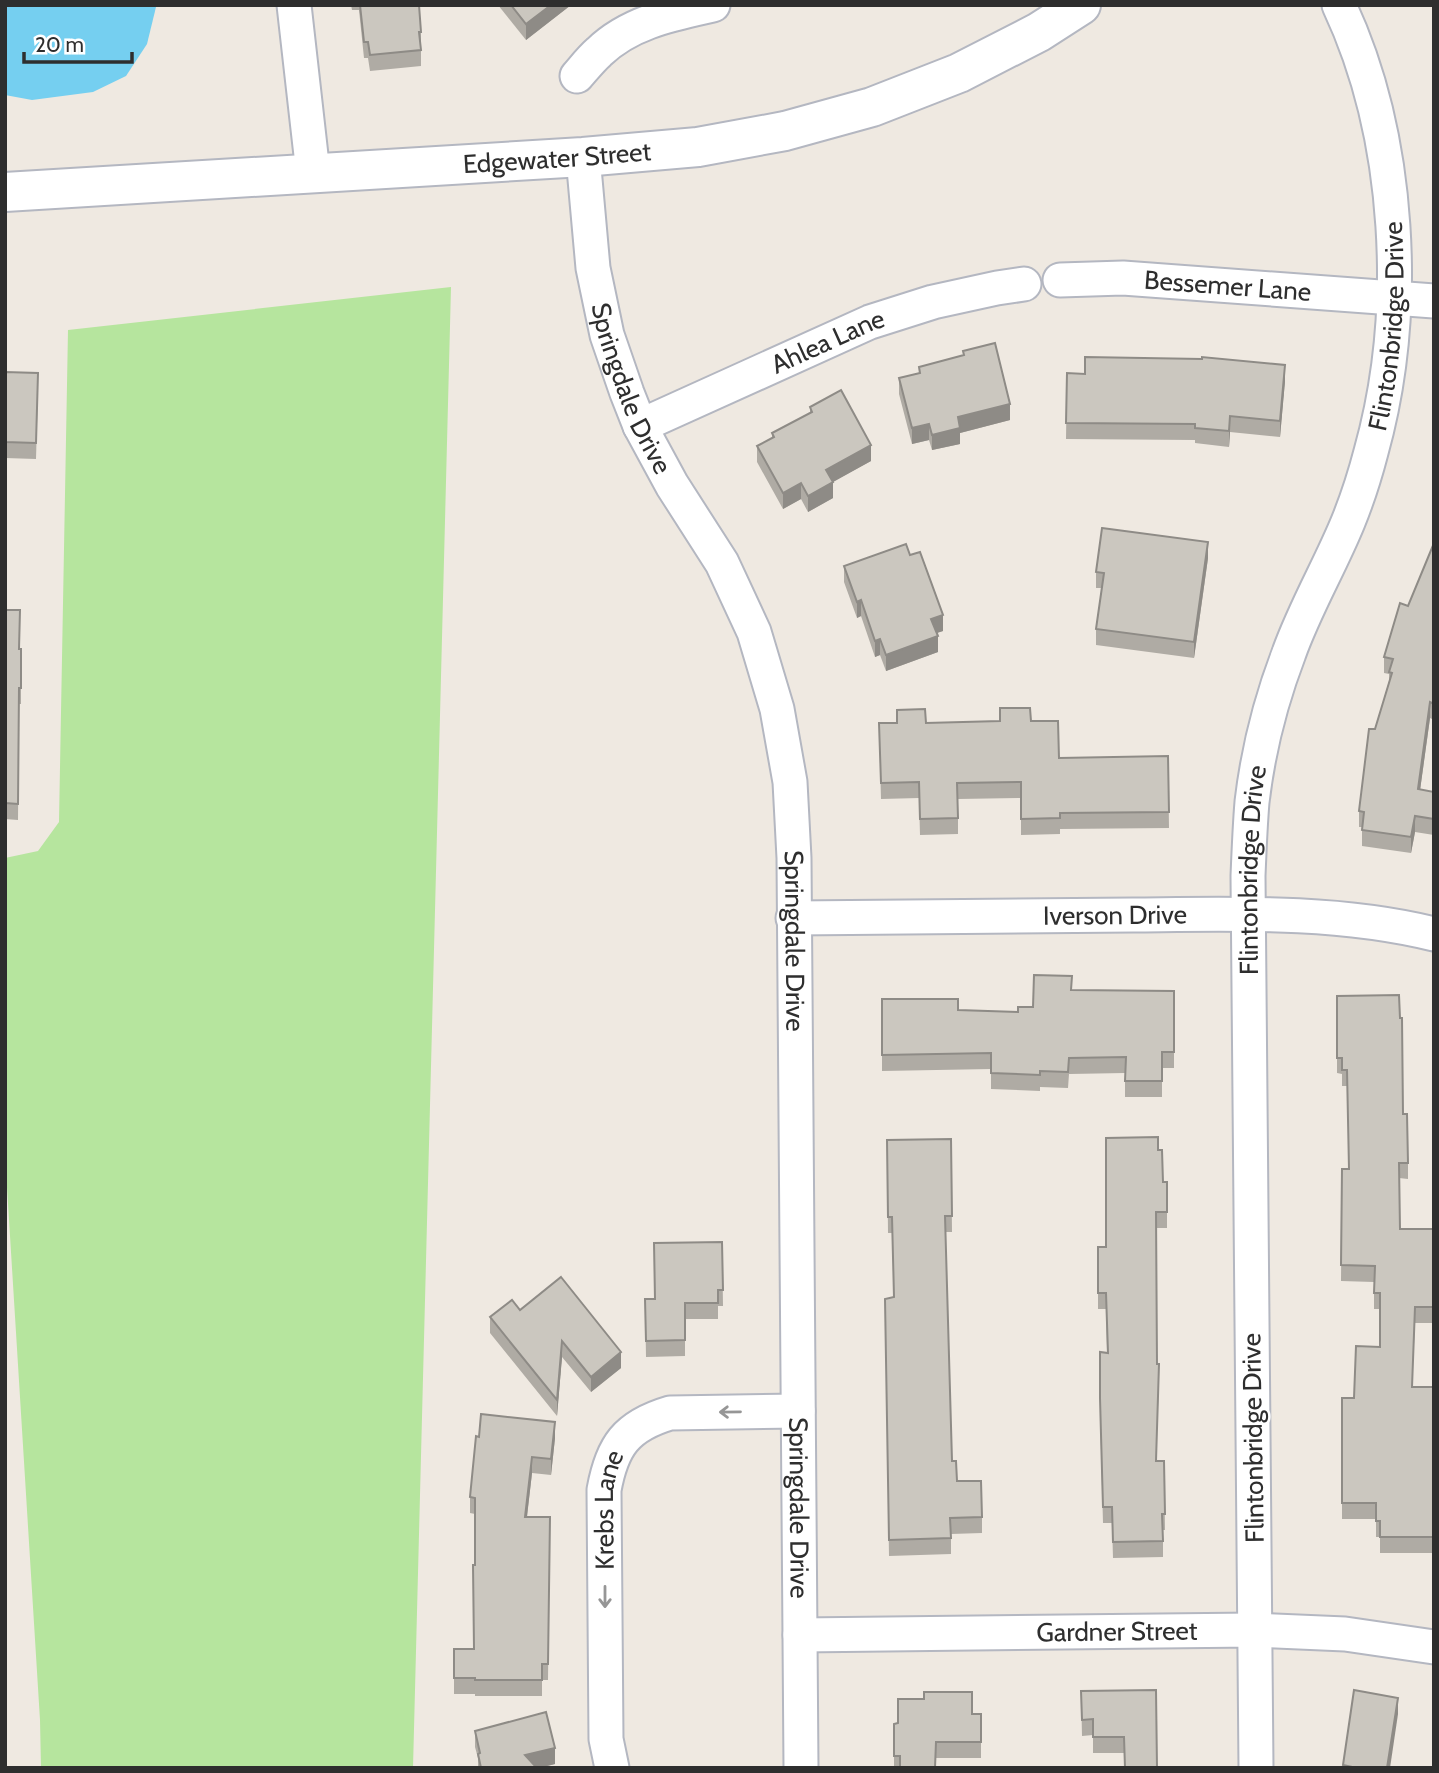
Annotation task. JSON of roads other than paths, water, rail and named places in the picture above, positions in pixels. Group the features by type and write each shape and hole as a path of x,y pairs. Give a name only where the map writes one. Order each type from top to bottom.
{"street":[{"path":"294,5 313,173"},
{"path":"577,76 600,51 628,30 661,17 713,5"},
{"name":"Edgewater Street","path":"5,194 583,157 698,147 785,131 872,107 959,73 1039,32 1081,5"},
{"name":"Flintonbridge Drive","path":"1256,1768 1248,914 1252,801 1266,723 1289,651 1348,521 1371,451 1388,375 1395,297 1395,256 1388,176 1372,96 1339,5"},
{"name":"Springdale Drive","path":"583,157 593,268 607,335 626,393 640,426 672,485 722,563 754,632 777,709 790,782 794,858 802,1768"},
{"name":"Bessemer Lane","path":"1060,280 1123,278 1434,301"},
{"name":"Ahlea Lane","path":"640,426 870,322 933,302 1024,284"},
{"name":"Iverson Drive","path":"793,918 1248,914 1329,917 1434,934"},
{"name":"Krebs Lane","path":"612,1768 606,1739 604,1490 608,1467 615,1451 639,1426 670,1413 798,1411"},
{"name":"Gardner Street","path":"800,1635 1254,1630 1345,1634 1434,1647"}],"water":[{"path":"5,5 156,7 147,44 126,76 93,92 32,100 5,95"}]}
